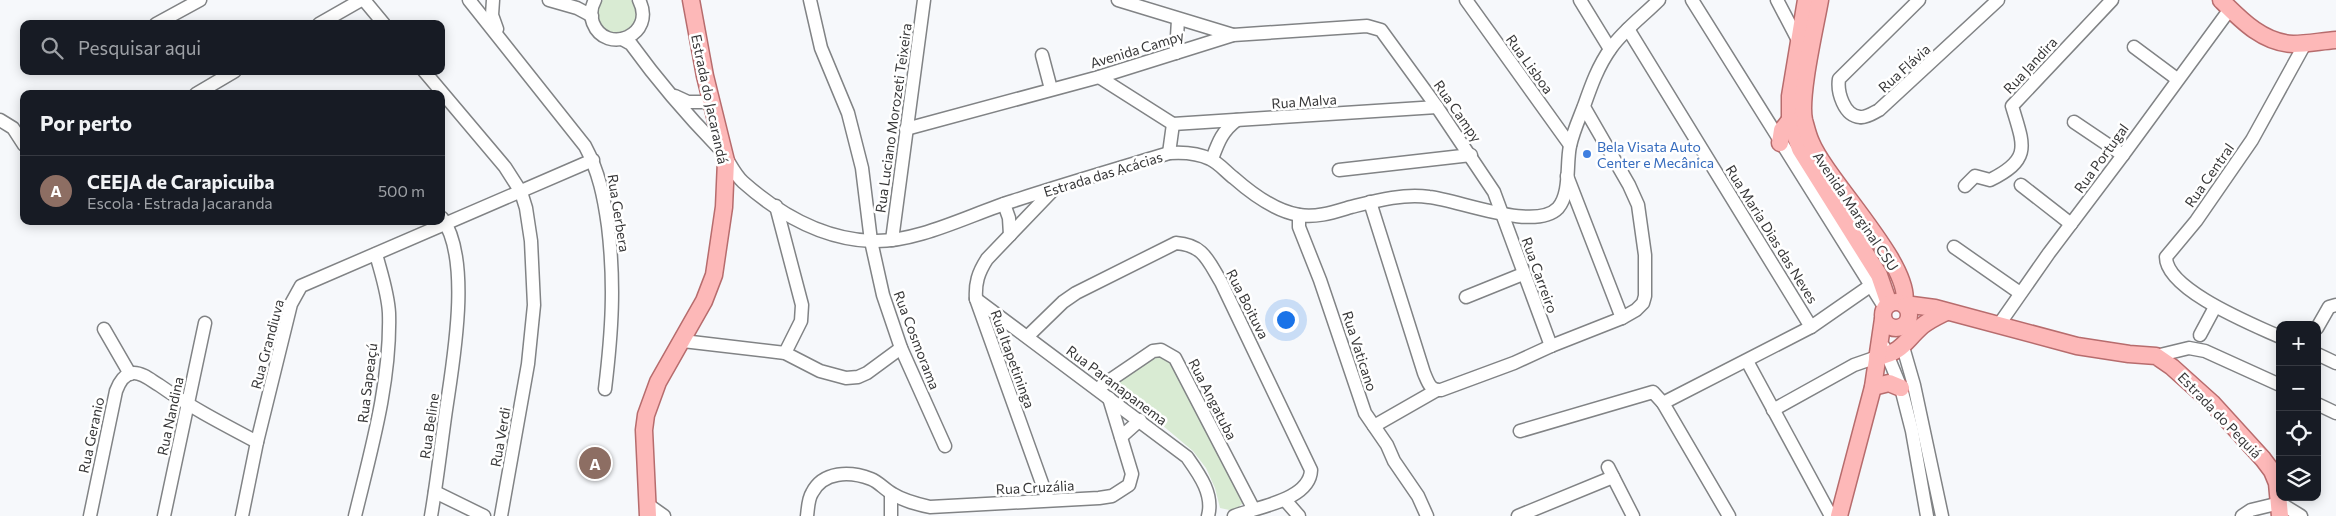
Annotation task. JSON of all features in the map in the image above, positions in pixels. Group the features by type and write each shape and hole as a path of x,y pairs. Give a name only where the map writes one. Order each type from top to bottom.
{"main road":[{"name":"Estrada do Jacarandá","path":"648,510 644,430 646,415 658,382 704,301 714,275 724,207 726,161 711,102 690,0"},
{"name":"Avenida Marginal CSU","path":"1817,0 1799,42 1790,96 1790,120 1800,148 1879,275 1891,313"},
{"path":"2225,4 2266,38 2276,42 2294,44 2334,39"},
{"name":"Avenida Marginal CSU","path":"1810,18 1803,105 1804,118 1811,142 1897,270 1904,286 1891,313"},
{"path":"1780,143 1782,130 1790,120"},
{"path":"1891,313 1920,305 2077,346 2128,354 2156,356"},
{"path":"1882,356 1903,347 1922,326 1946,312"},
{"path":"1891,313 1910,314 1903,327 1903,347"},
{"path":"1891,313 1891,328 1922,326"},
{"path":"1839,516 1882,356 1891,313"},
{"name":"Estrada do Pequiá","path":"2156,356 2172,367 2212,403 2263,459 2272,471 2277,483 2280,509"},
{"path":"1874,387 1889,384 1901,388"}],"street":[{"path":"163,20 200,0"},
{"path":"326,20 362,0 380,20"},
{"name":"Rua Gerbera","path":"469,0 585,146 598,172 604,198 613,275 614,301 605,389"},
{"name":"Rua Gerbera","path":"475,0 480,13"},
{"name":"Rua Gerbera","path":"493,0 492,15 504,42"},
{"path":"549,0 577,8 592,16"},
{"path":"595,0 592,16 599,31 613,39 622,39 636,32 641,25 643,9 639,0"},
{"name":"Rua Cosmorama","path":"810,0 821,48 848,113 862,168 871,241 883,294 901,348 945,446"},
{"name":"Rua Luciano Morozeti Teixeira","path":"892,240 924,0"},
{"path":"1118,0 1143,4 1178,20 1233,35"},
{"name":"Rua Lisboa","path":"1466,0 1570,145"},
{"path":"1580,0 1610,49"},
{"name":"Estrada das Acácias","path":"622,39 631,44 723,153 742,181 791,217 819,231 846,238 871,241 892,240 939,228 1004,204 1169,153 1190,154 1212,159 1256,195 1273,206 1299,215 1327,214 1370,202 1427,196 1503,213 1535,217 1550,214 1562,202 1570,145 1593,80 1610,49 1659,0"},
{"path":"1692,0 1870,286 1891,313"},
{"name":"Rua Flávia","path":"1919,0 1839,79 1843,104 1857,116 1863,118 1879,110 1998,0"},
{"name":"Rua Jandira","path":"1965,186 1975,176 1990,180 2009,170 2018,161 2022,149 2012,106 2112,0"},
{"path":"1779,2 1810,18"},
{"path":"1779,2 1799,42"},
{"name":"Rua Portugal","path":"1998,326 2020,293 2178,79 2225,4"},
{"path":"1176,53 1178,20"},
{"name":"Avenida Campy","path":"906,128 1099,77 1233,35 1367,26 1381,30"},
{"name":"Rua Maria Dias das Neves","path":"1628,29 1811,327"},
{"name":"Rua Campy","path":"1381,30 1438,107 1494,192 1503,213"},
{"name":"Rua Central","path":"2215,307 2174,275 2168,267 2166,257 2196,221 2252,140 2306,42"},
{"path":"2134,47 2178,79"},
{"path":"1042,55 1051,89"},
{"path":"203,90 228,75"},
{"name":"Rua Verdi","path":"427,75 440,90"},
{"path":"1099,77 1173,124 1169,153"},
{"path":"673,95 688,102 711,102"},
{"name":"Rua Verdi","path":"445,96 505,167 521,192 526,208 533,270 534,305 528,364 501,516"},
{"name":"Rua Malva","path":"1173,124 1438,107"},
{"path":"1374,426 1439,390 1514,363 1622,318 1636,310 1645,296 1644,241 1638,205 1629,185 1584,107"},
{"path":"0,120 13,128 20,139"},
{"path":"1212,159 1220,137 1227,127 1237,120"},
{"path":"2074,122 2123,155"},
{"path":"1339,170 1470,155"},
{"name":"Rua Grandiuva","path":"445,220 521,192 593,160"},
{"path":"1567,176 1622,318"},
{"path":"2020,185 2071,224"},
{"name":"Rua Itapetininga","path":"1048,500 976,299 975,283 980,268 1054,189"},
{"path":"1370,202 1424,373 1430,386 1439,390"},
{"path":"1004,204 1010,223 1010,235"},
{"path":"776,206 802,305 801,321 784,353"},
{"name":"Rua Carreiro","path":"1503,213 1523,274 1551,346"},
{"name":"Rua Vaticano","path":"1299,215 1300,226 1365,413 1412,487 1427,516"},
{"name":"Rua Beline","path":"431,516 456,340 459,290 451,238 445,223"},
{"name":"Rua Grandiuva","path":"242,516 257,442 291,304 297,291 306,282 376,254 434,225"},
{"name":"Rua Boituva","path":"1028,336 1063,302 1103,278 1176,243 1189,244 1198,248 1204,254 1221,282 1310,464 1311,476 1307,485 1285,500 1253,508 1234,516"},
{"path":"1954,247 2020,293"},
{"name":"Rua Sapeaçú","path":"355,516 377,425 388,338 386,291 376,254"},
{"path":"1466,297 1523,274"},
{"path":"1663,403 1811,327 1870,286"},
{"name":"Rua Paranapanema","path":"976,299 1140,420 1187,458 1199,475 1209,496 1208,516"},
{"path":"2321,321 2329,307 2336,305"},
{"path":"2200,335 2215,307 2276,335"},
{"name":"Rua Nandina","path":"164,516 205,323"},
{"path":"104,329 130,374 135,373 146,377 188,406 257,442"},
{"path":"683,341 784,353 820,371 852,377 867,373 901,348"},
{"path":"1903,347 1914,385 1942,516"},
{"path":"2156,356 2189,348 2206,351 2276,383"},
{"name":"Rua Angatuba","path":"1097,389 1154,350 1161,350 1176,358 1253,508"},
{"path":"1773,410 1854,365 1882,356 1901,388 1912,431 1927,516"},
{"path":"2321,356 2336,363"},
{"path":"1746,361 1831,516"},
{"name":"Rua Geranio","path":"90,516 116,391 121,382 130,374"},
{"path":"1520,431 1653,392 1663,403 1729,516"},
{"name":"Rua Cruzália","path":"807,516 812,493 824,481 835,474 853,474 871,479 891,494 907,501 930,507 1112,496 1129,485 1132,474 1109,398"},
{"path":"2321,406 2336,413"},
{"path":"1122,437 1140,420"},
{"path":"1518,516 1611,472 1633,516"},
{"path":"1920,477 1933,475"},
{"path":"435,492 484,516"},
{"path":"891,494 891,516"},
{"path":"1285,500 1299,516"},
{"path":"2242,516 2256,508 2280,509 2301,516"},
{"path":"648,510 664,516"}],"green space":[{"path":"603,0 631,0 636,10 636,19 632,26 617,32 609,31 602,27 598,13 599,6"},
{"path":"1158,353 1166,356 1176,371 1243,503 1234,511 1220,508 1215,488 1206,468 1193,451 1137,404 1110,386"}],"place":[{"name":"Bela Visata Auto Center e Mecânica","path":"1587,154"},
{"name":"CEEJA de Carapicuiba","path":"595,463"}]}
